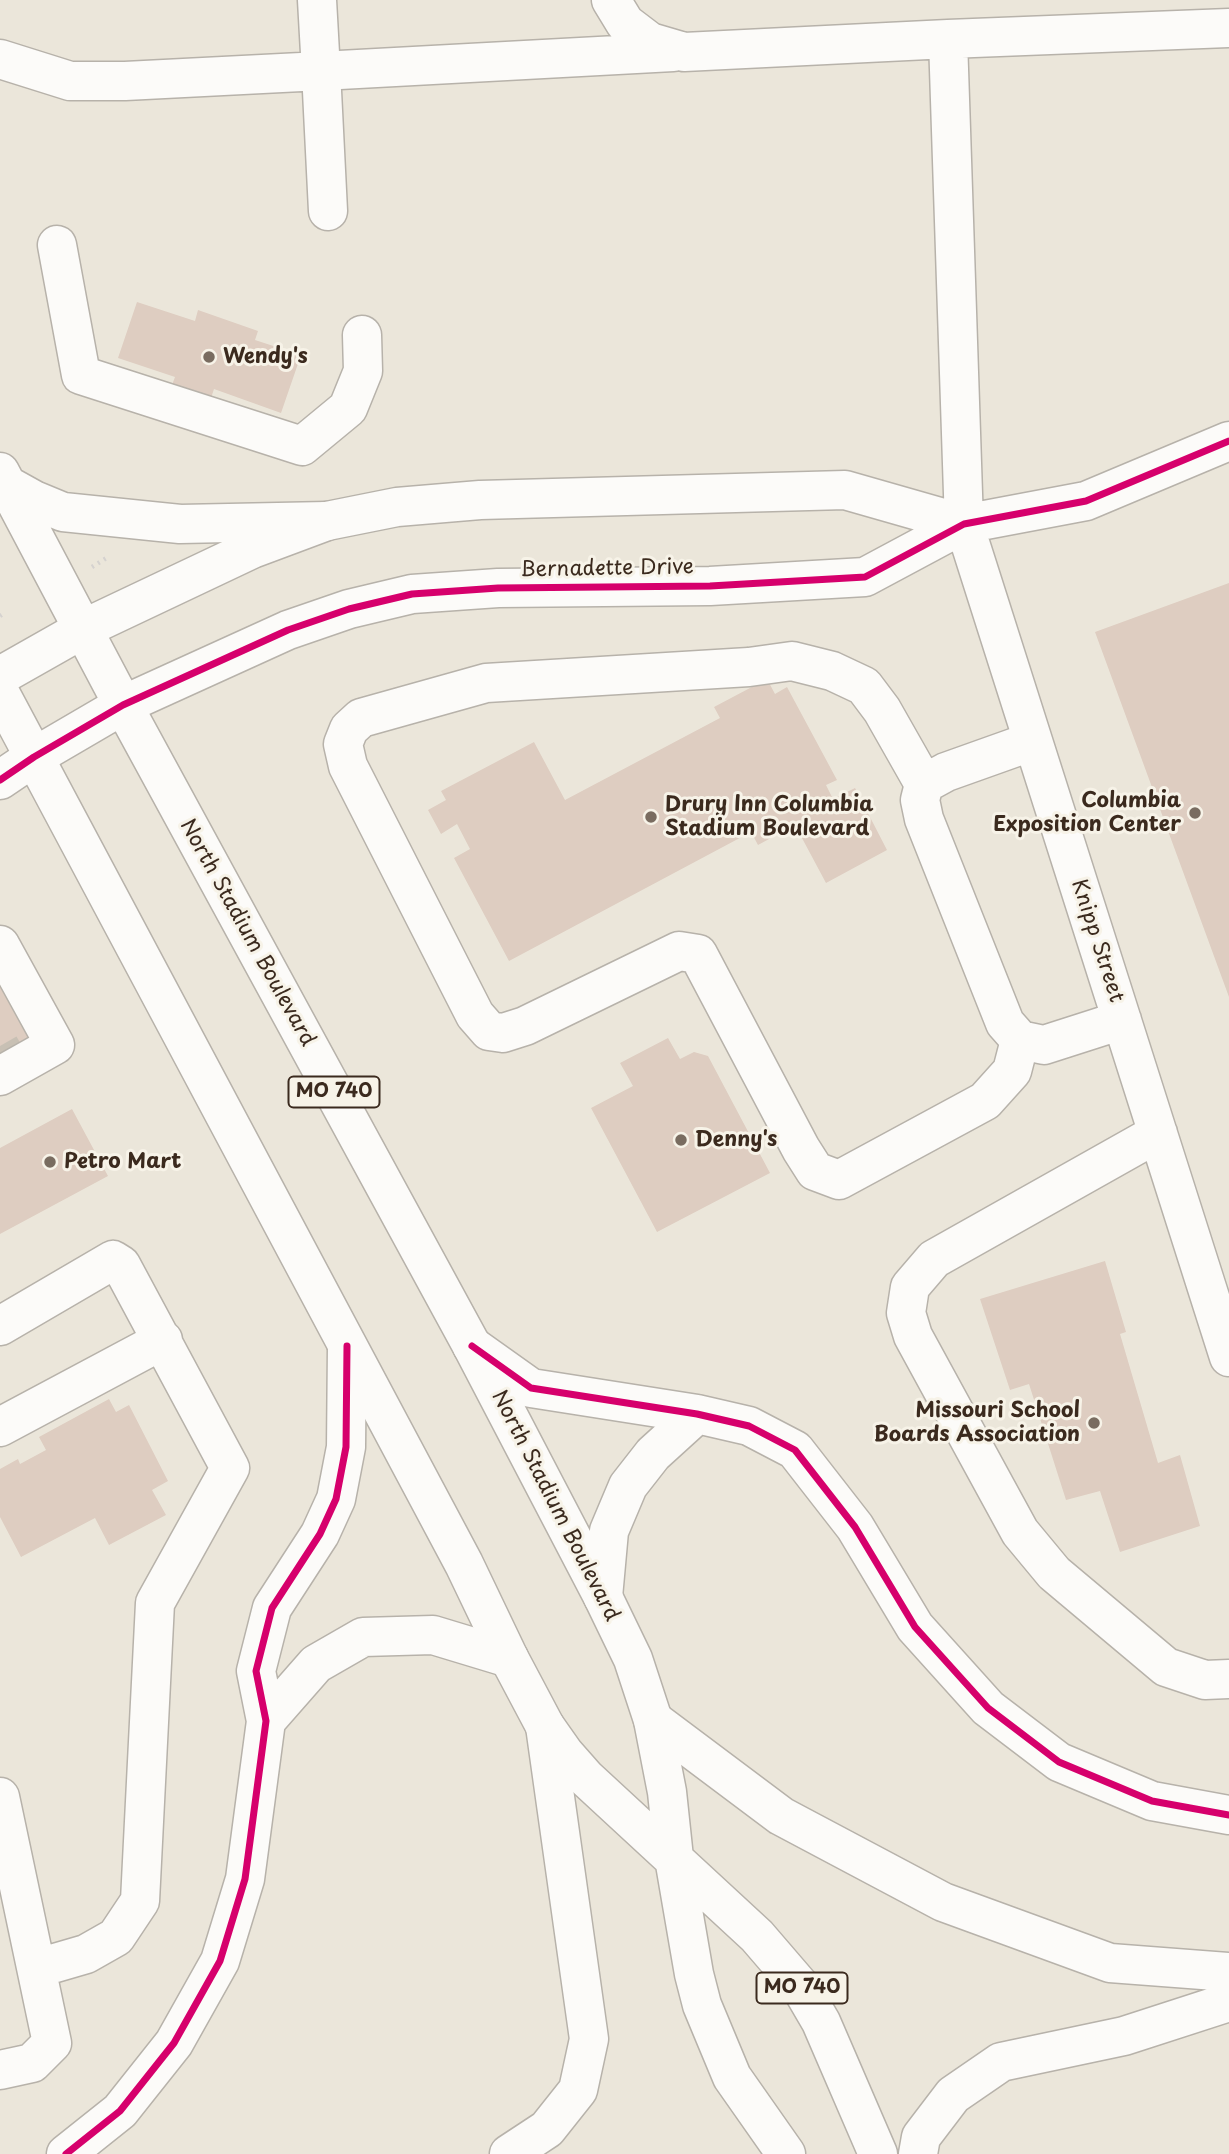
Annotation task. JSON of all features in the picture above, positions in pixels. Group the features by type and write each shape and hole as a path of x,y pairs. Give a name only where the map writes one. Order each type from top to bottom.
{"main road":[{"path":"317,0 328,211"},
{"path":"611,0 625,23 650,42 684,52"},
{"path":"0,59 70,81 125,81 948,38 1229,28"},
{"name":"Knipp Street","path":"948,38 964,524 1229,1357"},
{"path":"57,245 80,375 302,446 348,408 363,371 362,335"},
{"name":"Bernadette Drive","path":"0,780 123,705 288,630 349,609 412,594 498,588 710,586 865,577 964,524 1086,501 1229,442"},
{"path":"3,479 34,500 63,512 180,524 327,521"},
{"name":"North Stadium Boulevard","path":"3,479 472,1346 603,1597 632,1659 653,1720 667,1792 674,1858 694,1974 706,2017 732,2077 786,2154"},
{"name":"Bernadette Drive","path":"0,676 83,628 252,549 327,521 397,507 480,500 845,490 964,524"},
{"path":"1020,1040 1012,1071 985,1101 839,1180 816,1171 801,1149 698,954 679,951 525,1026 503,1033 489,1031 475,1015 354,779 343,744 349,729 362,718 486,683 792,662 832,671 864,687 882,710 924,784 920,800 924,819 1005,1023 1020,1040 1044,1045 1122,1020"},
{"name":"MO 740","path":"0,693 464,1564 545,1726 586,1778 757,1936 800,1986 821,2022 878,2154"},
{"path":"924,784 946,772 1033,741"},
{"path":"0,945 55,1045 6,1066"},
{"path":"1158,1133 934,1259 910,1287 905,1313 913,1336 1020,1532 1054,1573 1166,1667 1205,1680 1229,1679"},
{"path":"0,1326 113,1260 121,1265 163,1339 230,1468 155,1603 140,1901 116,1937 86,1954 38,1968"},
{"path":"0,1427 163,1339"},
{"path":"66,2154 128,2101 174,2043 220,1961 245,1879 266,1721 256,1671 272,1608 320,1534 336,1499 346,1447 347,1346"},
{"path":"472,1346 531,1388 697,1414 749,1426 795,1450 855,1528 915,1627 988,1708 1059,1762 1152,1801 1229,1815"},
{"path":"603,1597 609,1531 628,1486 653,1454 697,1414"},
{"path":"266,1721 316,1664 363,1637 433,1636 509,1658"},
{"path":"653,1720 781,1816 943,1902 1110,1963 1229,1972"},
{"path":"509,2154 547,2129 578,2090 589,2039 545,1726"},
{"path":"0,1797 52,2042 32,2063 0,2070"},
{"path":"918,2154 921,2137 953,2095 1000,2062 1124,2036 1229,2002"}],"building":[{"name":"Wendy's","path":"137,302 195,321 198,310 258,331 255,340 301,355 281,413 214,389 211,398 172,385 175,377 118,358"},
{"name":"Columbia Exposition Center","path":"1229,583 1229,997 1095,632"},
{"name":"Drury Inn Columbia Stadium Boulevard","path":"767,679 775,694 787,687 837,780 826,785 833,799 855,788 887,850 826,883 795,825 758,845 751,832 509,961 454,858 470,849 457,824 441,834 428,810 446,800 441,791 534,742 565,800 720,718 714,707"},
{"path":"0,974 34,1036 0,1055"},
{"name":"Denny's","path":"668,1038 680,1059 694,1052 708,1056 770,1173 657,1232 591,1108 633,1086 620,1063"},
{"name":"Petro Mart","path":"72,1109 108,1176 0,1234 0,1148"},
{"name":"Missouri School Boards Association","path":"1105,1261 1126,1332 1120,1334 1158,1463 1180,1455 1200,1526 1120,1552 1100,1491 1066,1500 1029,1384 1010,1390 980,1299"},
{"path":"109,1399 116,1412 129,1405 168,1481 152,1490 166,1515 109,1545 95,1518 21,1557 0,1517 0,1469 18,1459 20,1464 46,1450 39,1437"}],"tunnel":[{"path":"0,1046 4,1053"}],"cycle path":[{"path":"0,780 123,705 288,630 349,609 412,594 498,588 710,586 865,577 964,524 1086,501 1229,441"},
{"path":"66,2154 120,2111 174,2043 220,1961 245,1879 266,1721 256,1671 272,1608 320,1534 336,1499 346,1447 347,1346"},
{"path":"472,1346 531,1388 697,1414 749,1426 795,1450 855,1527 915,1627 988,1708 1059,1762 1152,1801 1229,1815"}],"place":[{"name":"Wendy's","path":"209,357"},
{"name":"Columbia Exposition Center","path":"1195,813"},
{"name":"Drury Inn Columbia Stadium Boulevard","path":"651,817"},
{"name":"Denny's","path":"681,1140"},
{"name":"Petro Mart","path":"50,1162"},
{"name":"Missouri School Boards Association","path":"1094,1423"}]}
